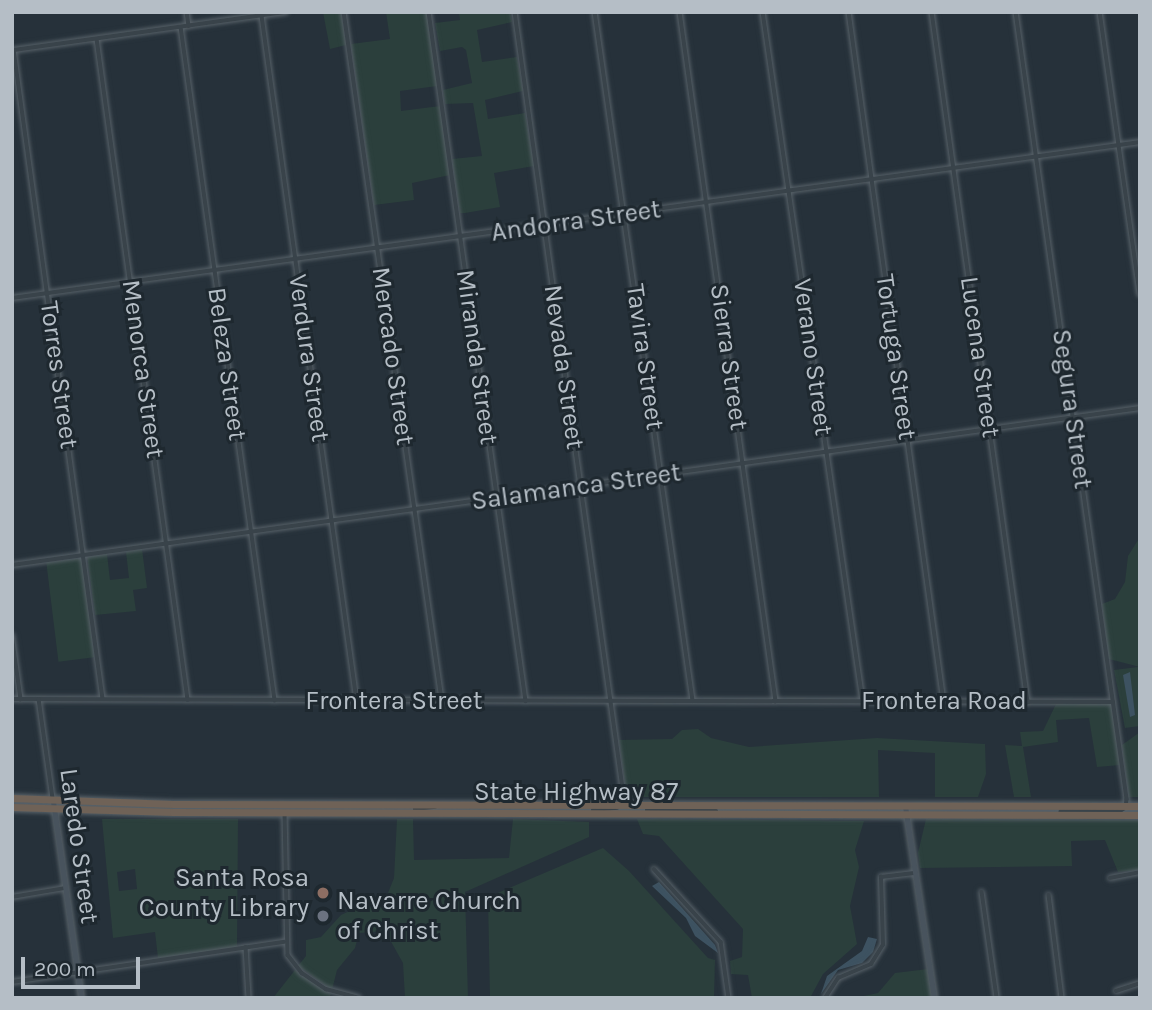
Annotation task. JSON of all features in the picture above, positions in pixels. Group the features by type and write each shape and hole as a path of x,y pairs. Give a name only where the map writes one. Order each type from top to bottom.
{"highway":[{"path":"12,799 54,805 625,805 905,810 1140,806"},
{"name":"State Highway 87","path":"12,807 54,805 285,813 729,814 905,810 1140,815"}],"street":[{"path":"187,12 189,26"},
{"path":"13,50 286,12"},
{"name":"Mercado Street","path":"344,12 442,700"},
{"name":"Miranda Street","path":"429,12 526,701"},
{"name":"Nevada Street","path":"515,12 625,805"},
{"name":"Tavira Street","path":"595,12 693,701"},
{"name":"Sierra Street","path":"680,12 776,701"},
{"name":"Verano Street","path":"763,12 863,701"},
{"name":"Tortuga Street","path":"849,12 944,702"},
{"name":"Lucena Street","path":"932,12 1028,702"},
{"name":"Segura Street","path":"1016,12 1127,806"},
{"path":"1100,12 1140,294"},
{"name":"Verdura Street","path":"262,16 357,701"},
{"name":"Beleza Street","path":"181,27 249,533 275,700"},
{"name":"Menorca Street","path":"97,39 188,700"},
{"name":"Torres Street","path":"13,50 103,699"},
{"name":"Andorra Street","path":"12,298 1140,142"},
{"name":"Salamanca Street","path":"12,565 1140,408"},
{"path":"12,635 22,699"},
{"name":"Frontera Street","path":"12,699 776,701"},
{"name":"Laredo Street","path":"39,699 81,998"},
{"name":"Frontera Road","path":"776,701 1113,702"},
{"path":"197,804 269,807 285,813 297,807 360,804"},
{"path":"358,813 431,809 437,804"},
{"path":"539,813 625,805 633,810 729,814"},
{"path":"1044,814 1121,811 1127,806"},
{"path":"905,810 934,998"},
{"path":"285,813 284,942 290,960 302,973 326,989 359,998"},
{"path":"654,869 721,942 729,998"},
{"path":"825,998 838,978 871,964 883,945 881,877 916,873"},
{"path":"1110,878 1140,873"},
{"path":"12,897 66,888"},
{"path":"982,892 997,998"},
{"path":"1048,895 1062,998"},
{"path":"12,982 284,942"},
{"path":"246,947 249,998"},
{"path":"1116,991 1140,983"}],"green space":[{"path":"323,12 341,12 346,45 330,49"},
{"path":"386,12 427,12 437,86 400,91 401,111 440,106 450,175 412,183 414,200 374,205 351,44 390,39"},
{"path":"459,12 510,12 512,22 477,30 482,62 517,57 523,91 485,100 488,119 525,113 534,166 494,173 500,207 465,213 460,213 452,159 482,156 473,103 445,104 443,90 472,83 466,50 462,47 440,51 435,23 460,20"},
{"path":"1140,537 1140,667 1109,659 1102,604 1115,599 1125,582 1128,556"},
{"path":"142,549 147,588 133,590 136,611 95,615 87,557 107,554 110,580 129,578 126,552"},
{"path":"82,558 94,657 58,662 46,562"},
{"path":"1138,667 1140,726 1125,728 1114,670"},
{"path":"1056,704 1111,704 1120,765 1097,767 1089,718 1056,720 1058,742 1023,747 1031,797 1014,797 1005,745 1022,746 1020,732 1043,731"},
{"path":"698,729 711,738 749,747 877,738 985,744 986,774 978,797 935,797 935,753 878,750 879,797 627,797 619,740 672,739 682,730"},
{"path":"1140,732 1140,797 1129,797 1122,745"},
{"path":"102,819 238,819 237,947 158,958 155,932 113,938","holes":["135,869 137,889 119,891 117,872"]},
{"path":"397,819 413,819 414,860 509,858 513,819 589,822 589,837 465,892 468,998 405,998 403,963 385,931 359,933 355,948 337,970 332,990 298,966 306,956 306,940 321,937 341,915 388,893 394,878"},
{"path":"637,819 864,821 855,850 859,867 850,906 857,944 823,974 810,998 752,998 748,975 731,974 730,961 742,957 743,929 659,836 643,834"},
{"path":"926,819 1140,820 1140,870 1118,872 1105,840 1071,841 1072,866 920,868 918,853"},
{"path":"603,848 629,871 708,958 715,960 714,998 490,998 488,897"},
{"path":"928,969 932,998 854,998 878,993 895,973"},
{"path":"295,970 331,994 330,996 273,998"}],"water":[{"path":"1130,672 1135,715 1130,717 1123,675"},
{"path":"659,882 715,945 718,953 695,936 686,918 652,886"},
{"path":"868,937 877,939 873,952 862,963 838,970 821,994 827,976 862,951"}],"place":[{"name":"Santa Rosa County Library","path":"323,893"},
{"name":"Navarre Church of Christ","path":"323,916"}]}
